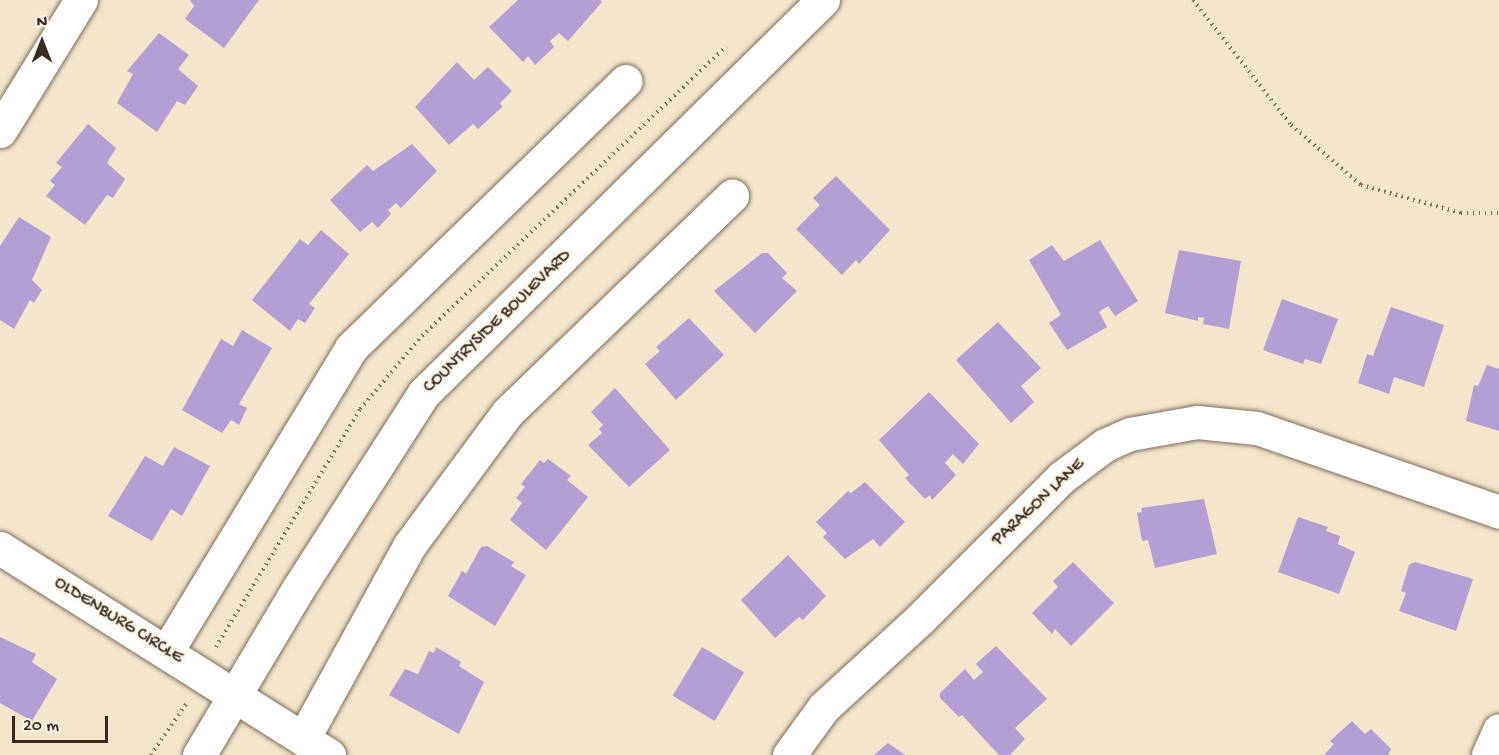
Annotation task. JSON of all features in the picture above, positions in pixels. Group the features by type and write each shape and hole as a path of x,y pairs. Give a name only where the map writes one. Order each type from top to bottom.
{"street":[{"path":"0,131 81,0"},
{"name":"COUNTRYSIDE BOULEVARD","path":"199,755 424,393 823,0"},
{"path":"167,651 351,348 626,81"},
{"path":"316,747 409,546 507,413 732,196"},
{"name":"PARAGON LANE","path":"789,755 824,707 918,620 1062,477 1105,445 1130,434 1197,422 1257,428 1499,512"},
{"name":"OLDENBURG CIRCLE","path":"0,548 236,694 316,747"},
{"path":"1488,755 1499,729"}],"path":[{"path":"1193,0 1292,125 1361,185 1461,213 1499,213"}],"building":[{"path":"190,0 259,0 224,48 185,19 194,6"},
{"path":"518,0 600,0 602,2 568,41 559,33 550,41 554,47 535,65 528,56 523,62 489,27"},
{"path":"159,33 189,55 178,69 198,86 185,105 177,101 157,132 117,103 133,74 127,71"},
{"path":"457,62 474,80 488,67 512,91 500,103 502,107 478,129 473,124 449,145 415,107"},
{"path":"88,124 116,148 107,163 125,179 113,198 107,195 85,225 46,196 55,185 50,181 62,167 56,163"},
{"path":"412,144 437,171 401,208 396,203 388,210 391,214 378,228 372,222 360,232 330,200 367,165 373,171"},
{"path":"836,176 890,230 859,264 856,260 842,275 796,229 820,205 813,198"},
{"path":"19,217 51,237 32,280 42,290 34,303 30,300 14,329 0,320 0,246"},
{"path":"321,230 349,254 309,304 315,308 305,323 298,319 290,331 252,300 300,239 308,245"},
{"path":"1100,240 1138,301 1115,316 1108,306 1099,312 1107,327 1067,350 1049,323 1061,315 1029,260 1052,245 1064,261"},
{"path":"1179,250 1241,261 1229,329 1203,324 1204,318 1198,317 1198,321 1165,313"},
{"path":"762,253 768,253 787,273 782,278 797,291 755,333 714,291"},
{"path":"1282,299 1338,319 1321,364 1305,359 1303,364 1263,350"},
{"path":"1391,307 1444,325 1424,387 1394,377 1389,394 1358,383 1367,354 1373,356"},
{"path":"689,318 724,355 676,400 645,364 660,351 656,347"},
{"path":"998,322 1041,368 1021,386 1034,402 1011,423 956,360"},
{"path":"242,330 272,348 239,404 247,408 239,425 231,420 222,433 182,410 221,339 233,346"},
{"path":"1487,365 1499,369 1499,431 1466,421 1474,385 1478,386"},
{"path":"615,388 670,450 629,487 588,445 602,433 599,429 603,425 591,412"},
{"path":"929,392 979,444 963,464 953,454 945,463 956,475 932,500 930,495 925,499 905,478 909,475 879,440"},
{"path":"174,447 210,466 182,516 171,509 152,541 108,516 145,456 163,466"},
{"path":"548,459 571,476 567,480 588,497 546,550 510,520 522,503 516,498 525,487 521,484 540,460 544,463"},
{"path":"865,482 905,522 880,547 873,539 845,559 823,537 827,533 816,522 848,491 851,493"},
{"path":"1204,499 1217,554 1155,568 1148,540 1142,541 1137,513 1142,512 1141,508"},
{"path":"1298,517 1328,527 1326,531 1340,536 1338,544 1355,552 1339,594 1278,572"},
{"path":"487,546 514,562 511,566 526,575 495,626 448,596 462,571 466,574 481,547"},
{"path":"788,555 826,596 803,620 799,617 775,638 741,600"},
{"path":"1073,562 1114,603 1071,646 1055,629 1052,634 1032,613 1058,587 1053,581"},
{"path":"1415,562 1473,579 1456,631 1399,611 1406,593 1401,591 1409,565"},
{"path":"0,637 36,654 32,662 57,679 32,721 0,703"},
{"path":"996,646 1047,699 1015,728 1025,739 1010,755 999,755 962,715 959,717 940,698 940,693 965,669 974,680 983,672 976,664"},
{"path":"436,647 461,662 459,666 484,682 459,734 389,695 405,669 418,674 429,651 434,653"},
{"path":"702,647 744,672 715,721 673,696"},
{"path":"1352,721 1365,734 1371,729 1391,749 1388,755 1324,755 1334,744 1330,741"},
{"path":"888,743 905,755 874,755"}]}
